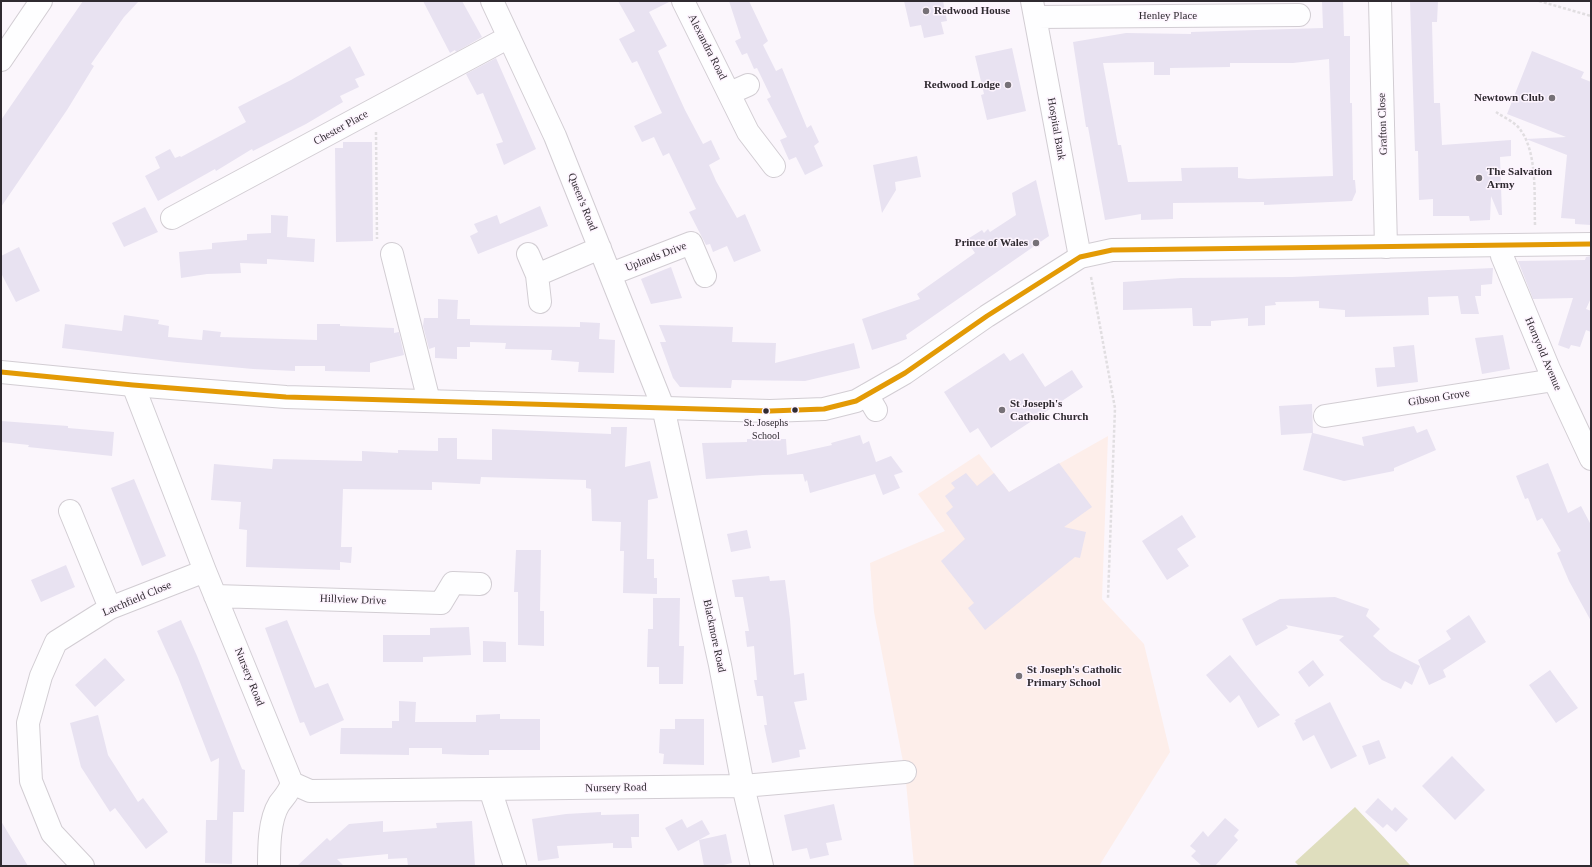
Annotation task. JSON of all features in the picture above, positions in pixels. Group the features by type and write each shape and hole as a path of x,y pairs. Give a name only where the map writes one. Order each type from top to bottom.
{"street":[{"path":"1,60 41,1"},
{"name":"Queen's Road","path":"492,1 555,136 663,407"},
{"name":"Alexandra Road","path":"683,1 738,95 748,132 774,166"},
{"name":"Grafton Close","path":"1380,1 1386,246"},
{"name":"Henley Place","path":"1034,9 1299,15"},
{"name":"Hospital Bank","path":"1034,9 1083,256"},
{"name":"Chester Place","path":"172,218 509,37"},
{"name":"Uplands Drive","path":"611,274 691,243 705,276"},
{"path":"1,372 133,385 286,397 770,410 824,409 856,401 871,402 905,373 987,316 1083,256 1112,250 1591,244"},
{"name":"Hornyold Avenue","path":"1501,246 1502,256 1554,380 1591,459"},
{"path":"536,275 600,248"},
{"path":"392,254 429,401"},
{"path":"528,254 536,275 540,302"},
{"name":"Gibson Grove","path":"1324,416 1554,380"},
{"name":"Nursery Road","path":"133,385 205,571 292,783 310,791 743,786 905,772"},
{"name":"Blackmore Road","path":"663,407 720,665 743,786 762,866"},
{"path":"70,511 110,608"},
{"name":"Larchfield Close","path":"83,866 52,833 31,782 28,723 41,676 56,642 110,608 205,571"},
{"name":"Hillview Drive","path":"215,596 441,603 453,583 480,584"},
{"path":"269,866 270,832 278,805 289,793 292,783"},
{"path":"490,790 515,866"}],"path":[{"path":"1539,1 1591,16"},
{"path":"373,110 376,121 377,242 392,254"},
{"path":"1496,112 1519,128 1526,141 1533,166 1535,245"},
{"path":"1083,256 1115,408 1108,598"}],"shaded area":[{"name":"St Joseph's Catholic Primary School","path":"1108,436 1102,599 1144,644 1170,752 1099,866 914,866 905,772 874,612 870,563 945,531 918,494 979,454 1009,492"}],"green space":[{"path":"1355,807 1411,866 1299,866 1295,862"}],"building":[{"path":"83,1 139,1 124,17 91,64 94,66 67,110 1,207 1,120"},
{"path":"423,1 462,1 482,37 456,52 455,50 450,53"},
{"path":"618,1 671,1 649,12 667,46 658,51 685,110 703,144 711,140 720,159 709,165 716,181 737,218 745,214 761,251 734,262 727,246 713,252 710,244 706,245 689,212 696,209 669,153 663,156 654,137 642,142 634,126 662,113 637,61 632,63 619,39 635,31"},
{"path":"729,1 749,1 768,41 763,45 776,71 782,68 807,128 811,125 819,142 814,146 823,166 805,175 796,157 789,160 780,140 787,137 767,99 771,97 757,68 754,69 747,53 742,55 735,41 741,38"},
{"name":"Redwood House","path":"904,1 943,1 947,21 941,22 944,34 924,38 921,25 910,27"},
{"path":"1322,1 1343,1 1344,36 1350,36 1350,103 1352,103 1353,180 1355,180 1356,192 1352,201 1264,205 1264,202 1173,203 1173,219 1141,220 1141,214 1105,220 1088,127 1086,127 1073,42 1126,33 1191,34 1191,32 1323,28","holes":["1329,59 1333,176 1248,179 1238,178 1238,167 1181,168 1182,181 1128,182 1121,145 1118,145 1103,63 1154,62 1154,75 1170,75 1170,68 1230,67 1230,63 1293,63"]},
{"path":"1410,1 1438,1 1437,22 1432,22 1434,103 1440,103 1442,145 1511,140 1511,156 1500,157 1502,215 1499,215 1491,196 1490,220 1470,221 1469,216 1433,216 1433,199 1419,200 1418,151 1415,151"},
{"path":"350,46 365,75 355,79 359,87 340,96 343,102 306,124 253,151 252,149 216,171 215,169 158,201 145,176 160,168 155,157 170,149 175,158 181,157 246,122 238,107 291,80"},
{"name":"Redwood Lodge","path":"1012,48 1026,111 987,120 981,95 984,94 975,56"},
{"name":"Newtown Club","path":"1532,51 1584,72 1581,78 1591,82 1591,225 1575,224 1575,219 1561,218 1567,155 1526,139 1566,137 1507,114"},
{"path":"496,58 536,149 504,165 496,144 503,142 483,93 477,95 466,74"},
{"path":"343,142 372,142 373,241 336,242 335,148 343,148"},
{"path":"917,156 921,177 895,182 896,190 882,213 873,165"},
{"path":"1036,180 1049,236 906,335 907,339 872,350 862,319 920,299 917,294 975,253 966,240 982,230 984,233 988,229 990,232 1016,215 1012,193"},
{"path":"540,206 548,226 478,254 470,236 478,232 474,224 497,215 500,224"},
{"path":"145,207 158,232 124,247 112,223"},
{"path":"271,215 288,216 287,237 315,239 314,262 267,259 267,264 240,263 241,273 207,274 181,278 179,252 212,249 212,243 247,240 247,234 271,233"},
{"path":"19,247 40,291 16,302 1,273 1,256"},
{"path":"1591,256 1591,298 1586,309 1591,311 1591,332 1586,330 1580,347 1571,345 1569,349 1558,345 1573,298 1533,299 1518,261 1585,260 1586,257"},
{"path":"671,267 682,298 651,304 641,279"},
{"path":"1493,268 1492,284 1481,285 1481,296 1475,296 1479,314 1461,314 1458,296 1428,297 1429,315 1345,317 1345,310 1319,308 1319,301 1275,302 1276,305 1265,306 1265,325 1248,326 1248,318 1211,321 1211,326 1193,326 1192,308 1123,310 1123,282 1181,278 1292,277"},
{"path":"438,299 458,300 457,319 470,319 470,325 580,327 580,322 600,323 599,339 615,340 614,373 578,372 579,362 551,360 552,350 505,349 506,343 470,342 470,347 457,347 457,359 435,358 435,347 429,349 423,326 424,318 438,318"},
{"path":"124,315 159,320 158,324 169,326 168,337 202,340 203,330 221,332 220,337 317,340 317,324 394,328 394,333 399,332 404,355 370,363 370,372 325,371 325,366 295,366 295,371 177,362 62,348 65,324 122,331"},
{"path":"659,325 733,327 732,342 776,343 775,363 854,343 860,368 805,381 732,380 731,388 680,387 673,378 660,342 666,342"},
{"path":"1503,335 1510,369 1482,374 1475,338"},
{"path":"1414,345 1418,382 1377,387 1375,368 1395,367 1393,347"},
{"name":"St Joseph's Catholic Church","path":"1004,353 1010,361 1023,353 1045,387 1072,370 1083,387 991,448 978,428 970,433 944,392"},
{"path":"1312,404 1313,433 1364,446 1362,437 1414,426 1417,433 1427,429 1436,450 1394,468 1394,471 1344,481 1303,470 1312,433 1281,435 1279,406"},
{"path":"1,421 68,426 68,428 114,432 112,456 28,447 29,445 1,442"},
{"path":"611,427 627,427 625,467 650,461 658,498 648,500 647,559 654,559 654,578 657,578 657,594 623,593 624,551 620,551 621,522 592,521 591,489 586,488 586,480 481,477 480,484 432,482 432,490 343,489 341,547 352,547 351,563 340,562 340,570 246,567 247,530 239,529 241,502 211,500 214,464 272,469 273,459 362,461 362,451 398,453 398,450 438,451 438,438 457,438 457,459 492,460 492,429 611,434"},
{"path":"860,435 863,444 869,441 876,462 891,456 903,472 894,475 900,488 883,495 875,474 810,493 807,480 805,482 803,474 706,479 702,443 747,442 747,439 786,439 787,455 832,445 831,443"},
{"path":"1059,463 1092,507 1064,527 1086,532 1080,558 1075,557 985,630 968,608 974,603 941,561 965,539 946,513 953,507 945,496 955,488 951,483 966,473 977,486 994,473 1009,492"},
{"path":"1548,463 1568,513 1581,506 1591,525 1591,621 1569,581 1557,553 1561,551 1542,518 1537,521 1528,498 1525,499 1516,476"},
{"path":"134,479 166,556 142,566 111,488"},
{"path":"1182,515 1196,537 1177,549 1189,566 1167,580 1142,541"},
{"path":"747,530 751,548 731,552 727,534"},
{"path":"516,550 541,550 540,611 544,611 544,646 518,645 518,592 514,592"},
{"path":"66,565 75,587 41,602 31,580"},
{"path":"769,576 770,581 785,580 790,619 794,675 804,673 807,700 794,702 806,749 799,750 800,757 772,763 764,725 767,725 763,696 757,696 754,680 757,680 754,646 747,647 745,631 749,631 743,597 735,597 732,580"},
{"path":"1335,597 1369,609 1366,616 1380,629 1373,636 1390,651 1420,666 1412,685 1405,681 1401,689 1382,680 1339,640 1344,636 1286,625 1288,628 1256,646 1242,619 1280,599"},
{"path":"653,598 680,598 679,646 684,646 683,684 659,684 659,667 647,667 648,629 653,629"},
{"path":"1469,615 1486,642 1443,670 1446,677 1429,685 1418,660 1451,639 1446,631"},
{"path":"181,620 242,769 245,770 244,812 233,812 232,864 205,863 206,820 217,820 219,758 211,762 178,677 157,631"},
{"path":"287,620 315,688 328,683 344,720 310,736 304,722 300,723 265,628"},
{"path":"469,627 471,655 423,657 423,662 383,662 383,635 430,635 430,628"},
{"path":"483,641 506,642 506,662 483,662"},
{"path":"1230,655 1280,715 1258,728 1239,695 1230,703 1206,675"},
{"path":"105,658 125,680 95,707 75,685"},
{"path":"1313,660 1324,675 1309,687 1298,672"},
{"path":"1550,670 1578,708 1556,723 1529,685"},
{"path":"399,701 416,702 415,722 476,722 476,715 500,714 500,719 540,719 540,750 489,750 489,755 471,755 442,754 442,748 409,748 409,755 340,754 341,728 392,728 392,721 399,721"},
{"path":"1330,702 1357,756 1331,769 1314,735 1303,741 1294,723 1296,722 1295,720"},
{"path":"98,715 108,755 138,802 143,798 168,832 146,849 115,808 110,812 81,767 70,723"},
{"path":"675,719 704,719 704,765 663,764 664,754 659,753 660,729 675,729"},
{"path":"1379,740 1386,758 1369,765 1362,746"},
{"path":"1452,756 1485,790 1455,820 1422,786"},
{"path":"1378,798 1392,811 1395,807 1408,819 1396,832 1387,824 1383,828 1365,812"},
{"path":"834,804 842,840 826,843 829,855 810,859 807,848 792,851 784,815"},
{"path":"601,812 601,815 639,814 639,837 631,837 632,848 613,848 613,843 557,846 559,858 538,861 532,819 566,814"},
{"path":"1225,818 1239,830 1234,836 1238,840 1215,866 1202,866 1191,856 1196,851 1190,846 1203,831 1208,837"},
{"path":"682,819 687,828 702,820 710,834 678,851 665,828"},
{"path":"1,821 28,866 1,866"},
{"path":"383,821 383,832 437,828 436,823 472,821 475,866 408,866 407,858 388,859 388,854 337,859 344,866 297,866 327,838 330,841 349,824"},
{"path":"726,834 732,863 719,866 704,866 699,840"}],"transit line":[{"path":"1,372 133,385 286,397 770,411 824,409 856,401 905,373 987,316 1080,257 1112,250 1591,244"}],"place":[{"name":"Redwood House","path":"926,11"},
{"name":"Redwood Lodge","path":"1008,85"},
{"name":"Newtown Club","path":"1552,98"},
{"name":"The Salvation Army","path":"1479,178"},
{"name":"Prince of Wales","path":"1036,243"},
{"name":"St Joseph's Catholic Church","path":"1002,410"},
{"name":"St. Josephs School","path":"766,411"},
{"name":"St Joseph's Catholic Primary School","path":"1019,676"}]}
